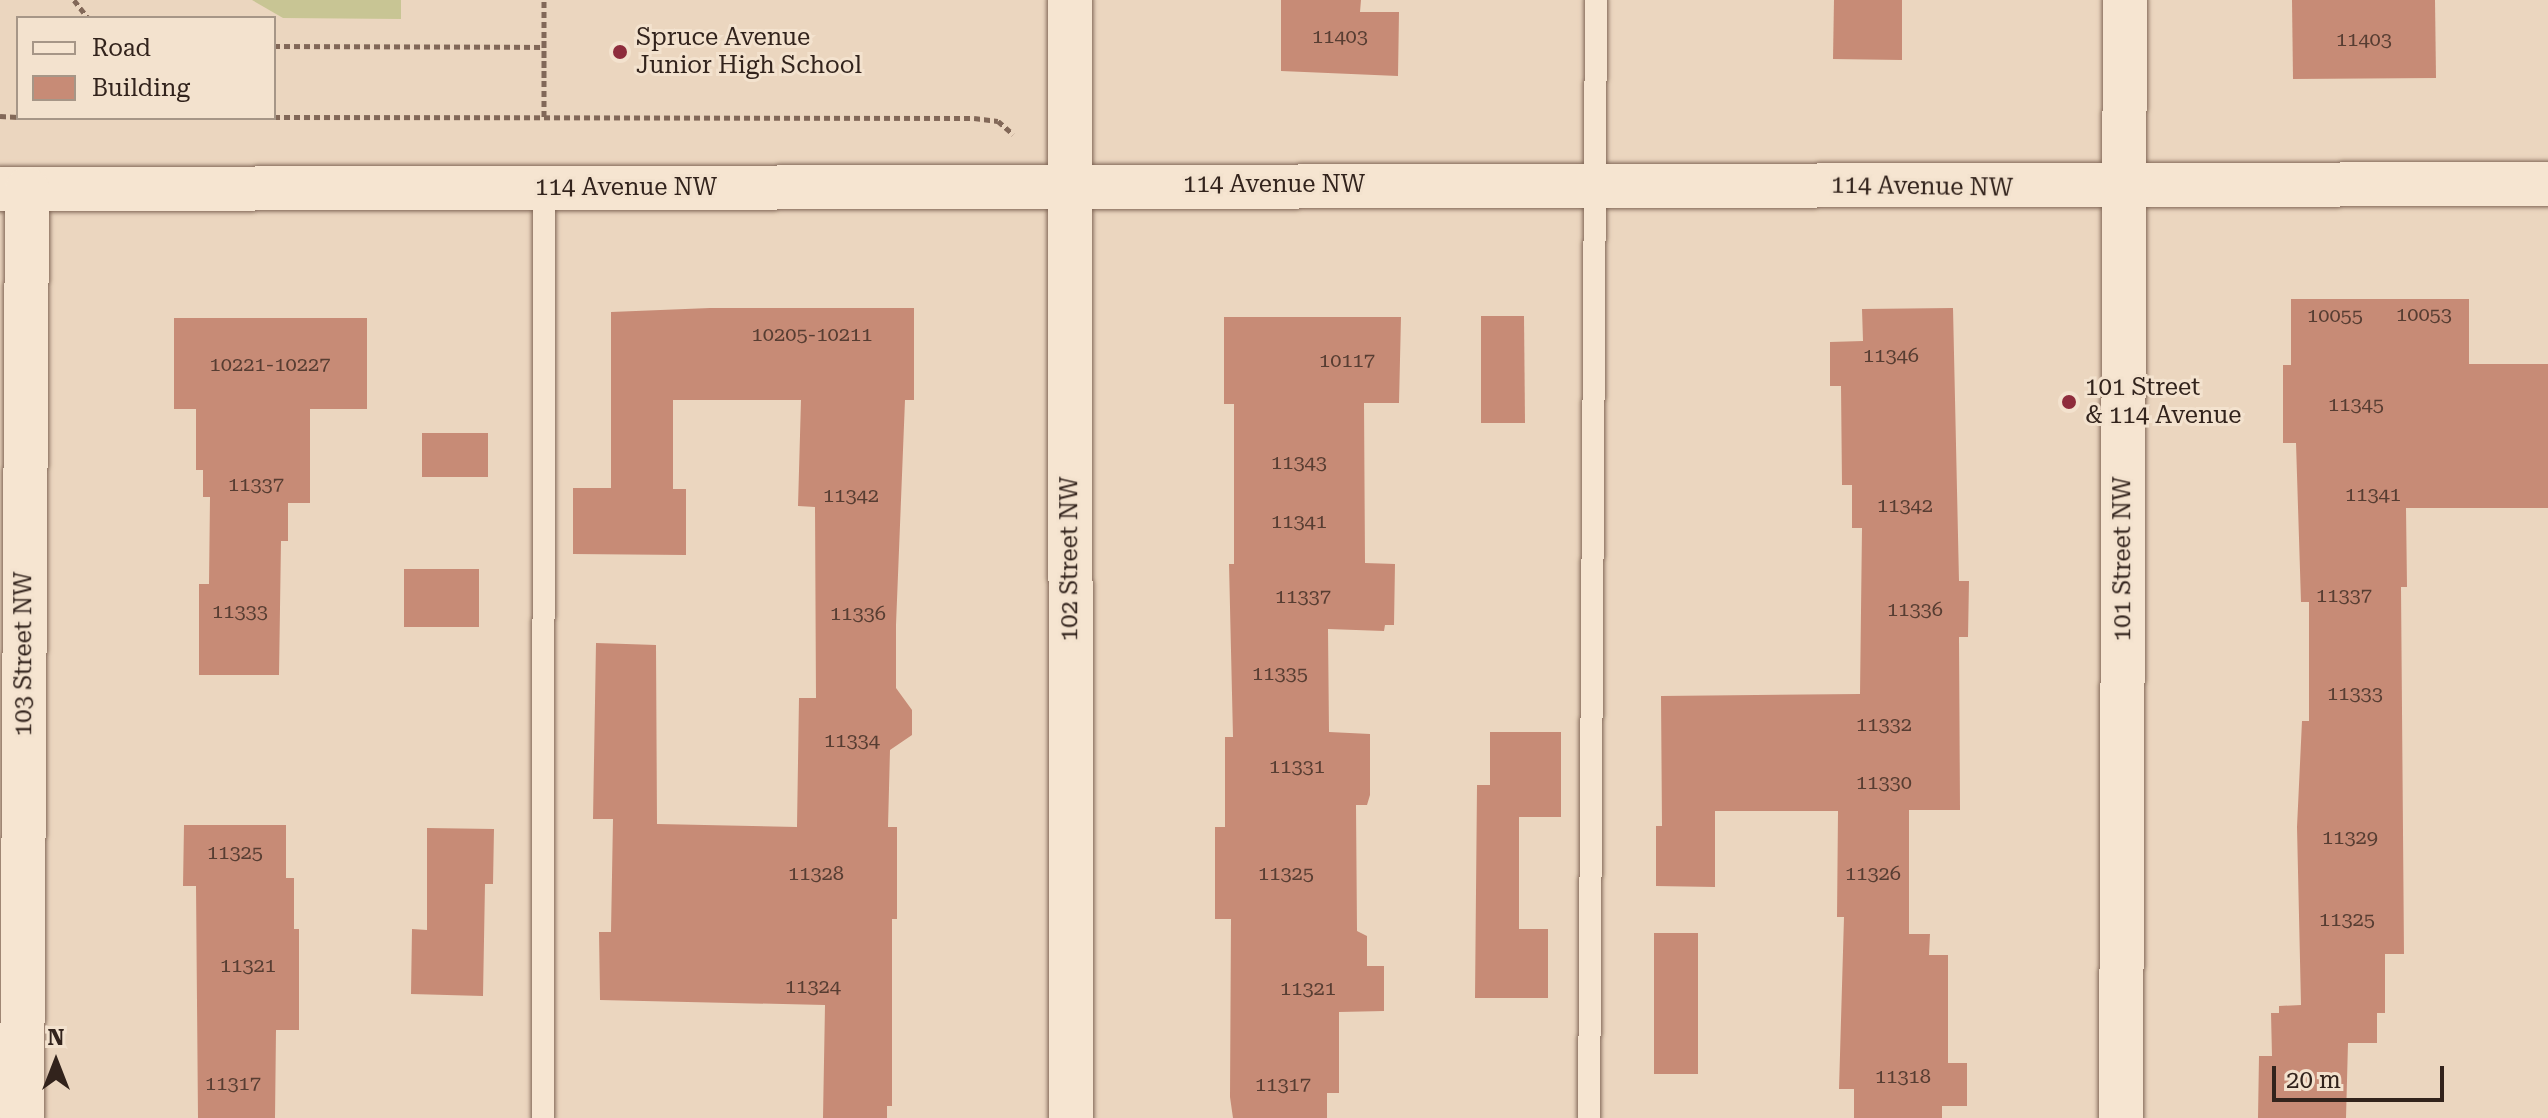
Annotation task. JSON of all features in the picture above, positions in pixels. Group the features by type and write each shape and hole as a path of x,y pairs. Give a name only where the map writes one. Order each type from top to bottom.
{"street":[{"name":"102 Street NW","path":"1070,0 1071,1118"},
{"name":"101 Street NW","path":"2121,1118 2125,0"},
{"name":"114 Avenue NW","path":"13,189 1596,185 2125,188 2548,184"},
{"name":"103 Street NW","path":"13,189 22,1118"}],"lane":[{"path":"1589,1118 1596,0"},
{"path":"543,1118 544,188"}],"path":[{"path":"74,0 86,16"},
{"path":"544,0 544,117"},
{"path":"276,46 544,47"},
{"path":"276,117 998,121 1070,186"}],"shaded area":[{"path":"252,0 401,0 401,19 283,18"}],"building":[{"path":"1281,0 1361,0 1360,12 1399,12 1398,76 1281,71"},
{"path":"1834,0 1902,0 1902,60 1833,59"},
{"path":"2292,0 2435,0 2436,78 2293,79"},
{"path":"2291,299 2469,299 2469,364 2548,364 2548,508 2406,508 2407,587 2401,587 2404,954 2385,954 2385,1013 2377,1013 2377,1043 2348,1043 2346,1118 2258,1118 2259,1056 2272,1056 2271,1013 2279,1013 2279,1006 2301,1005 2297,827 2302,721 2309,721 2309,602 2301,602 2296,443 2283,443 2283,365 2291,365"},
{"path":"710,308 914,308 914,400 905,400 896,625 896,688 912,710 912,735 890,750 888,827 897,827 897,919 892,919 892,1106 887,1106 887,1118 823,1118 825,1005 600,1000 599,932 611,932 613,819 593,819 596,643 656,645 657,824 797,827 799,698 816,698 815,507 798,506 801,400 673,400 673,489 686,489 686,555 573,554 573,488 611,488 611,312"},
{"path":"1953,308 1959,581 1969,581 1968,637 1959,637 1960,810 1909,810 1909,934 1930,934 1929,955 1948,955 1948,1063 1967,1063 1967,1106 1942,1106 1942,1118 1854,1118 1854,1089 1839,1089 1844,917 1837,917 1838,811 1715,811 1715,887 1656,886 1656,826 1662,826 1661,696 1860,694 1862,528 1852,528 1852,485 1842,485 1841,386 1830,386 1830,342 1863,341 1862,309"},
{"path":"1481,316 1524,316 1525,423 1481,423"},
{"path":"1224,317 1401,317 1399,403 1364,403 1365,563 1395,564 1394,625 1385,625 1384,631 1328,629 1329,732 1370,734 1370,795 1367,805 1356,805 1357,931 1367,936 1367,966 1384,966 1384,1011 1339,1012 1339,1093 1327,1093 1327,1118 1233,1118 1230,1097 1231,919 1215,919 1215,827 1225,827 1225,737 1233,737 1229,564 1234,564 1234,404 1224,404"},
{"path":"174,318 367,318 367,409 310,409 310,503 288,503 288,541 281,541 279,675 199,675 199,584 209,584 210,497 203,497 203,470 196,470 196,409 174,409"},
{"path":"422,433 488,433 488,477 422,477"},
{"path":"404,569 479,569 479,627 404,627"},
{"path":"1490,732 1561,732 1561,817 1519,817 1519,929 1548,929 1548,998 1475,998 1477,785 1490,785"},
{"path":"184,825 286,825 286,878 294,878 294,929 299,929 299,1030 276,1030 275,1118 198,1118 196,886 183,886"},
{"path":"427,828 494,829 493,884 485,884 483,996 411,994 412,929 427,930"},
{"path":"1654,933 1698,933 1698,1074 1654,1074"}],"place":[{"name":"Spruce Avenue Junior High School","path":"620,52"},
{"name":"101 Street & 114 Avenue","path":"2069,402"}]}
